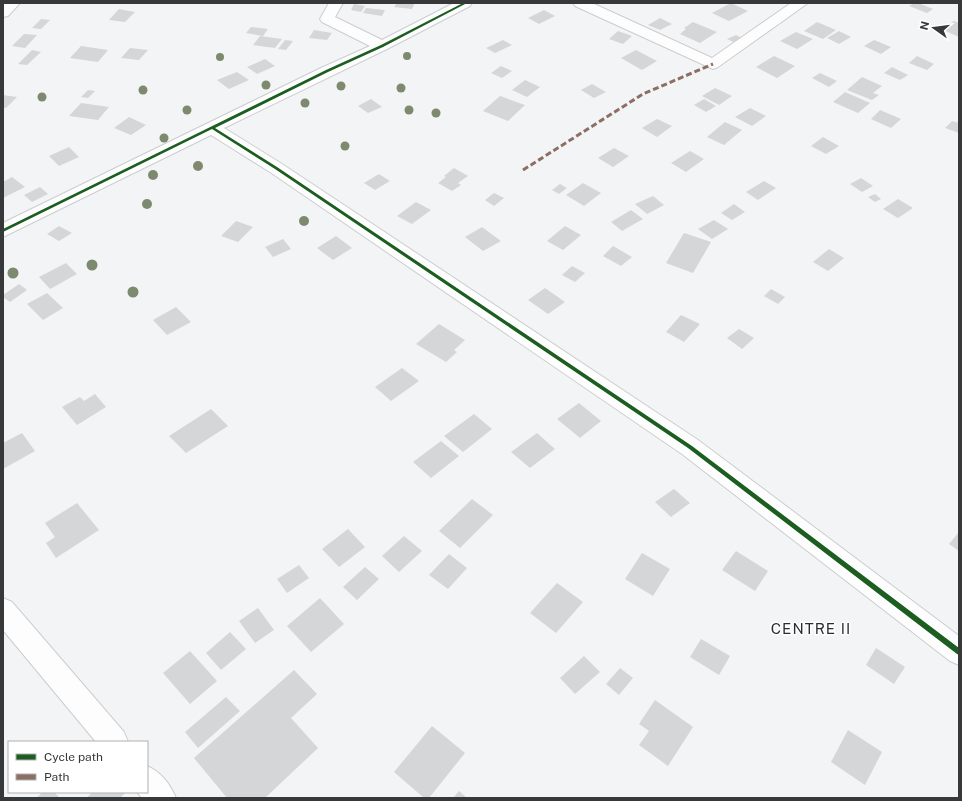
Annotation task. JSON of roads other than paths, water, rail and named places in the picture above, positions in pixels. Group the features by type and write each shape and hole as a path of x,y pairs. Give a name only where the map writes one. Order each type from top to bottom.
{"street":[{"path":"3,13 13,3"},
{"path":"336,3 327,19 382,46"},
{"path":"3,231 382,46 465,3"},
{"path":"580,3 713,64 801,3"},
{"path":"212,128 276,168 690,447 959,652"},
{"path":"3,610 113,741"},
{"path":"148,782 161,798"}],"district":[{"name":"CENTRE II","path":"811,628"}]}
